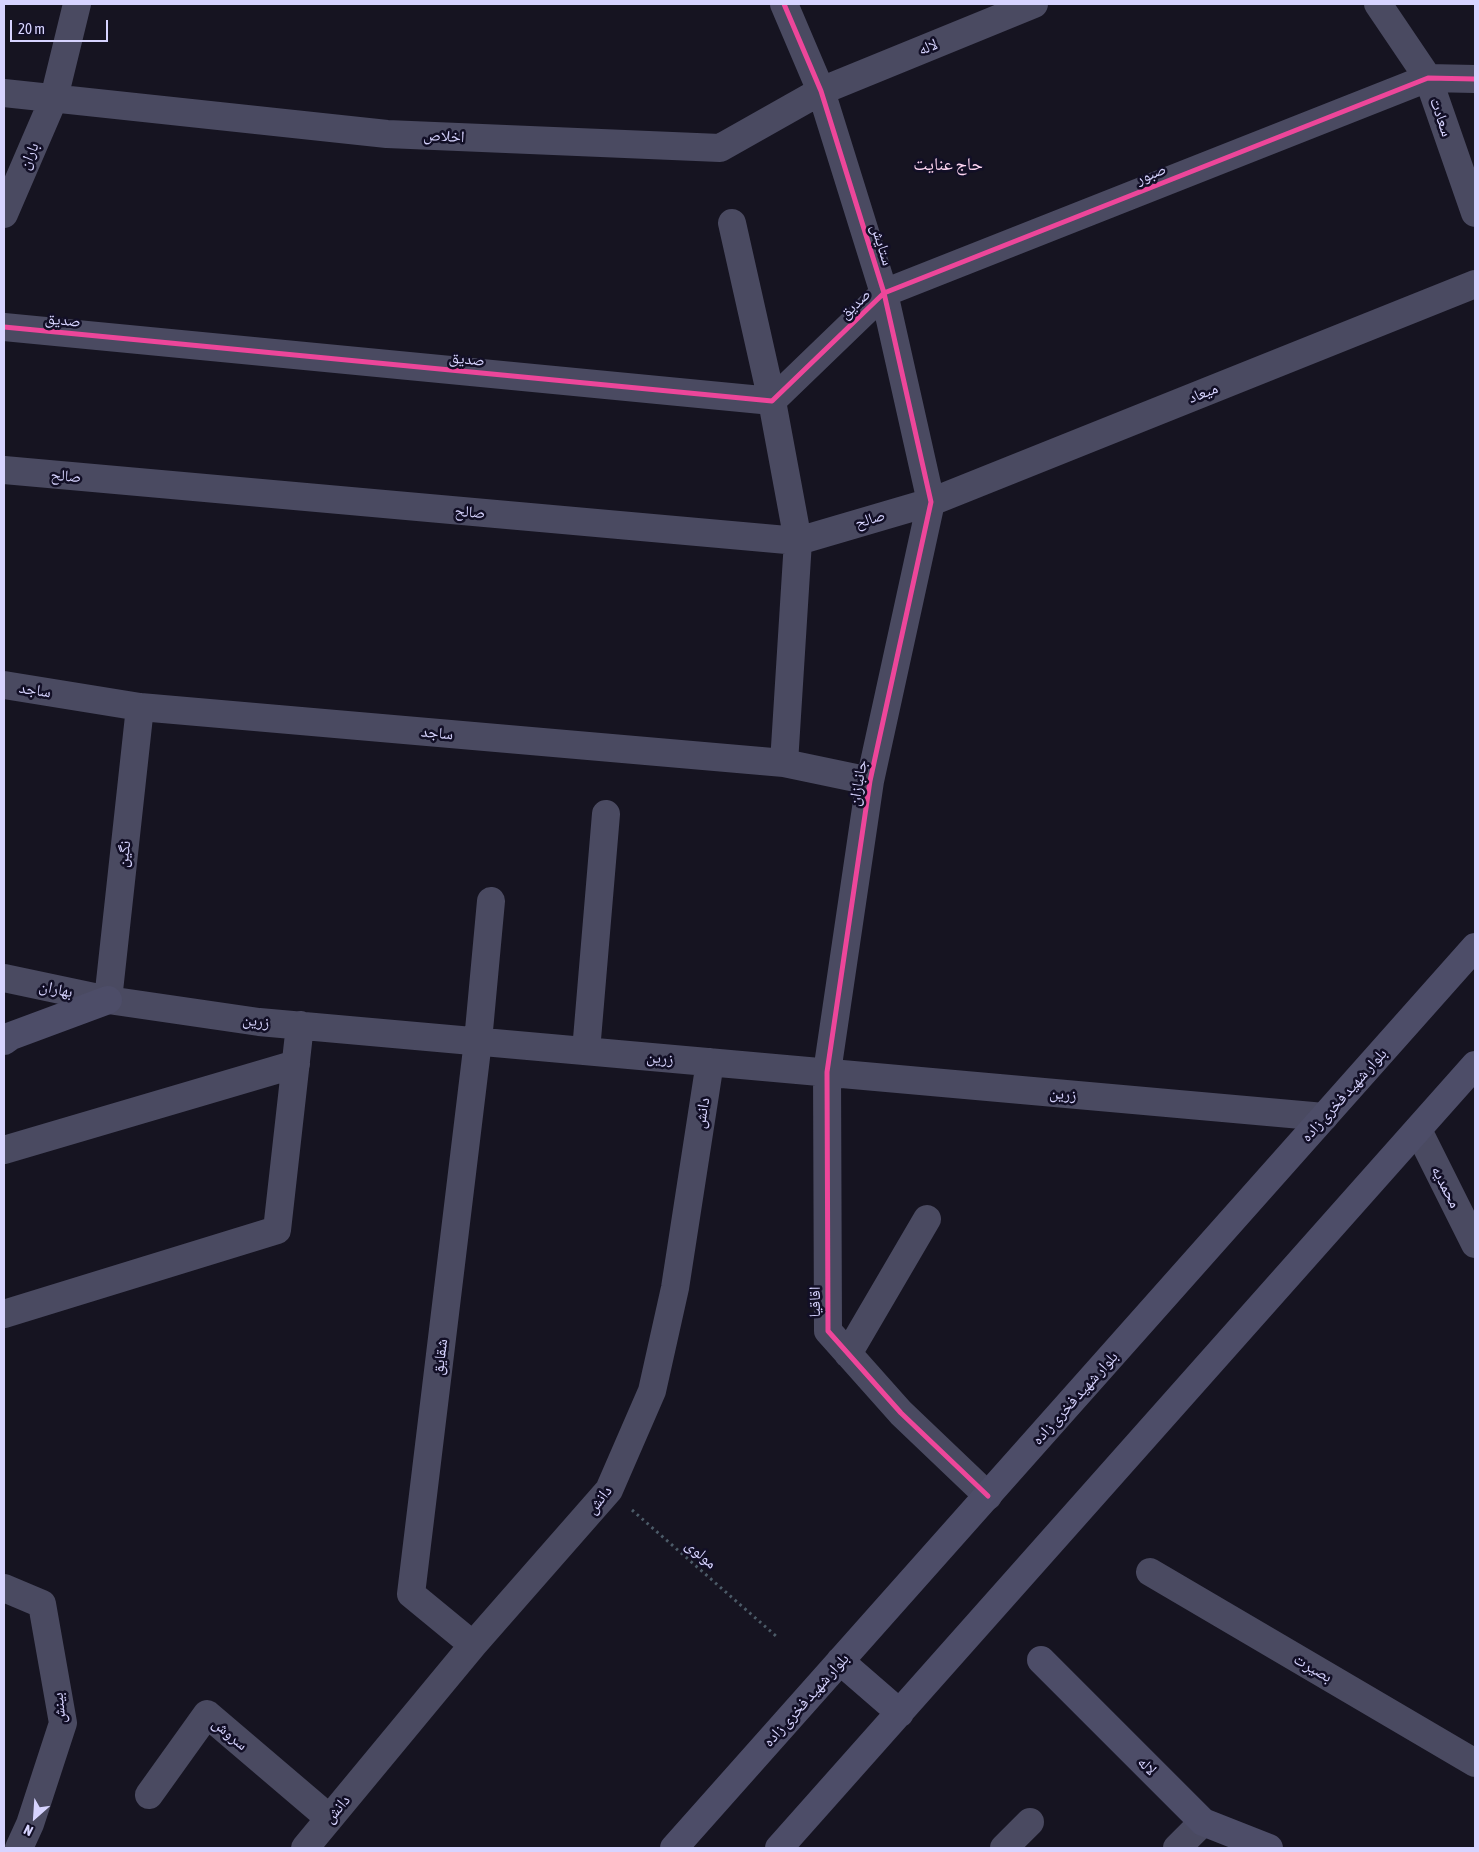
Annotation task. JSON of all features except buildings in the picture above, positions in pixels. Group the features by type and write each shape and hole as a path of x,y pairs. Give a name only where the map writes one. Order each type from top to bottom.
{"main road":[{"name":"بلوار شهید فخری زاده","path":"674,1848 1475,947"},
{"name":"زرین","path":"4,1041 12,1036 108,1000"},
{"path":"779,1848 1475,1065"},
{"name":"لاله","path":"1041,1660 1203,1822 1270,1848"},
{"path":"840,1661 900,1713"}],"street":[{"name":"باران","path":"4,214 54,98 77,4"},
{"name":"ستایش","path":"784,4 821,91 884,293 930,502"},
{"name":"لاله","path":"821,91 1034,4"},
{"name":"سعادت","path":"1378,4 1428,78 1475,213"},
{"path":"1428,78 1475,79"},
{"name":"صبور","path":"884,293 1428,78"},
{"name":"اخلاص","path":"4,93 387,134 720,148 821,91"},
{"path":"732,223 772,401 798,541 784,764"},
{"name":"میعاد","path":"930,502 1475,284"},
{"name":"صدیق","path":"4,327 772,401 884,293"},
{"name":"صالح","path":"4,470 798,541 930,502"},
{"name":"جانبازان","path":"827,1072 870,781 930,502"},
{"name":"ساجد","path":"4,685 140,707 784,764 870,781"},
{"name":"نگین","path":"108,1000 140,707"},
{"path":"586,1051 606,814"},
{"path":"478,1041 491,901"},
{"name":"بهاران","path":"4,978 108,1000"},
{"name":"زرین","path":"108,1000 259,1022 1324,1117"},
{"path":"4,1314 277,1230 300,1025"},
{"name":"شقایق","path":"473,1645 411,1594 478,1041"},
{"name":"دانش","path":"304,1848 473,1645 609,1490 652,1391 675,1288 710,1062"},
{"path":"4,1150 296,1064"},
{"name":"اقاقیا","path":"827,1072 828,1331 901,1413 988,1496"},
{"name":"محمدیه","path":"1418,1130 1475,1244"},
{"path":"848,1354 926,1219"},
{"name":"بصیرت","path":"1150,1572 1475,1763"},
{"name":"بینش","path":"4,1588 42,1604 63,1723 30,1824 19,1848"},
{"name":"سروش","path":"149,1795 207,1714 329,1818"},
{"path":"1004,1848 1030,1822"},
{"path":"1177,1848 1203,1822"}],"cycle path":[{"path":"784,4 821,91 884,293 931,502 870,781 827,1072 828,1331 901,1413 988,1496"},
{"path":"4,327 772,401 884,293 1428,78 1475,79"}],"district":[{"name":"حاج عنایت","path":"948,164"}]}
